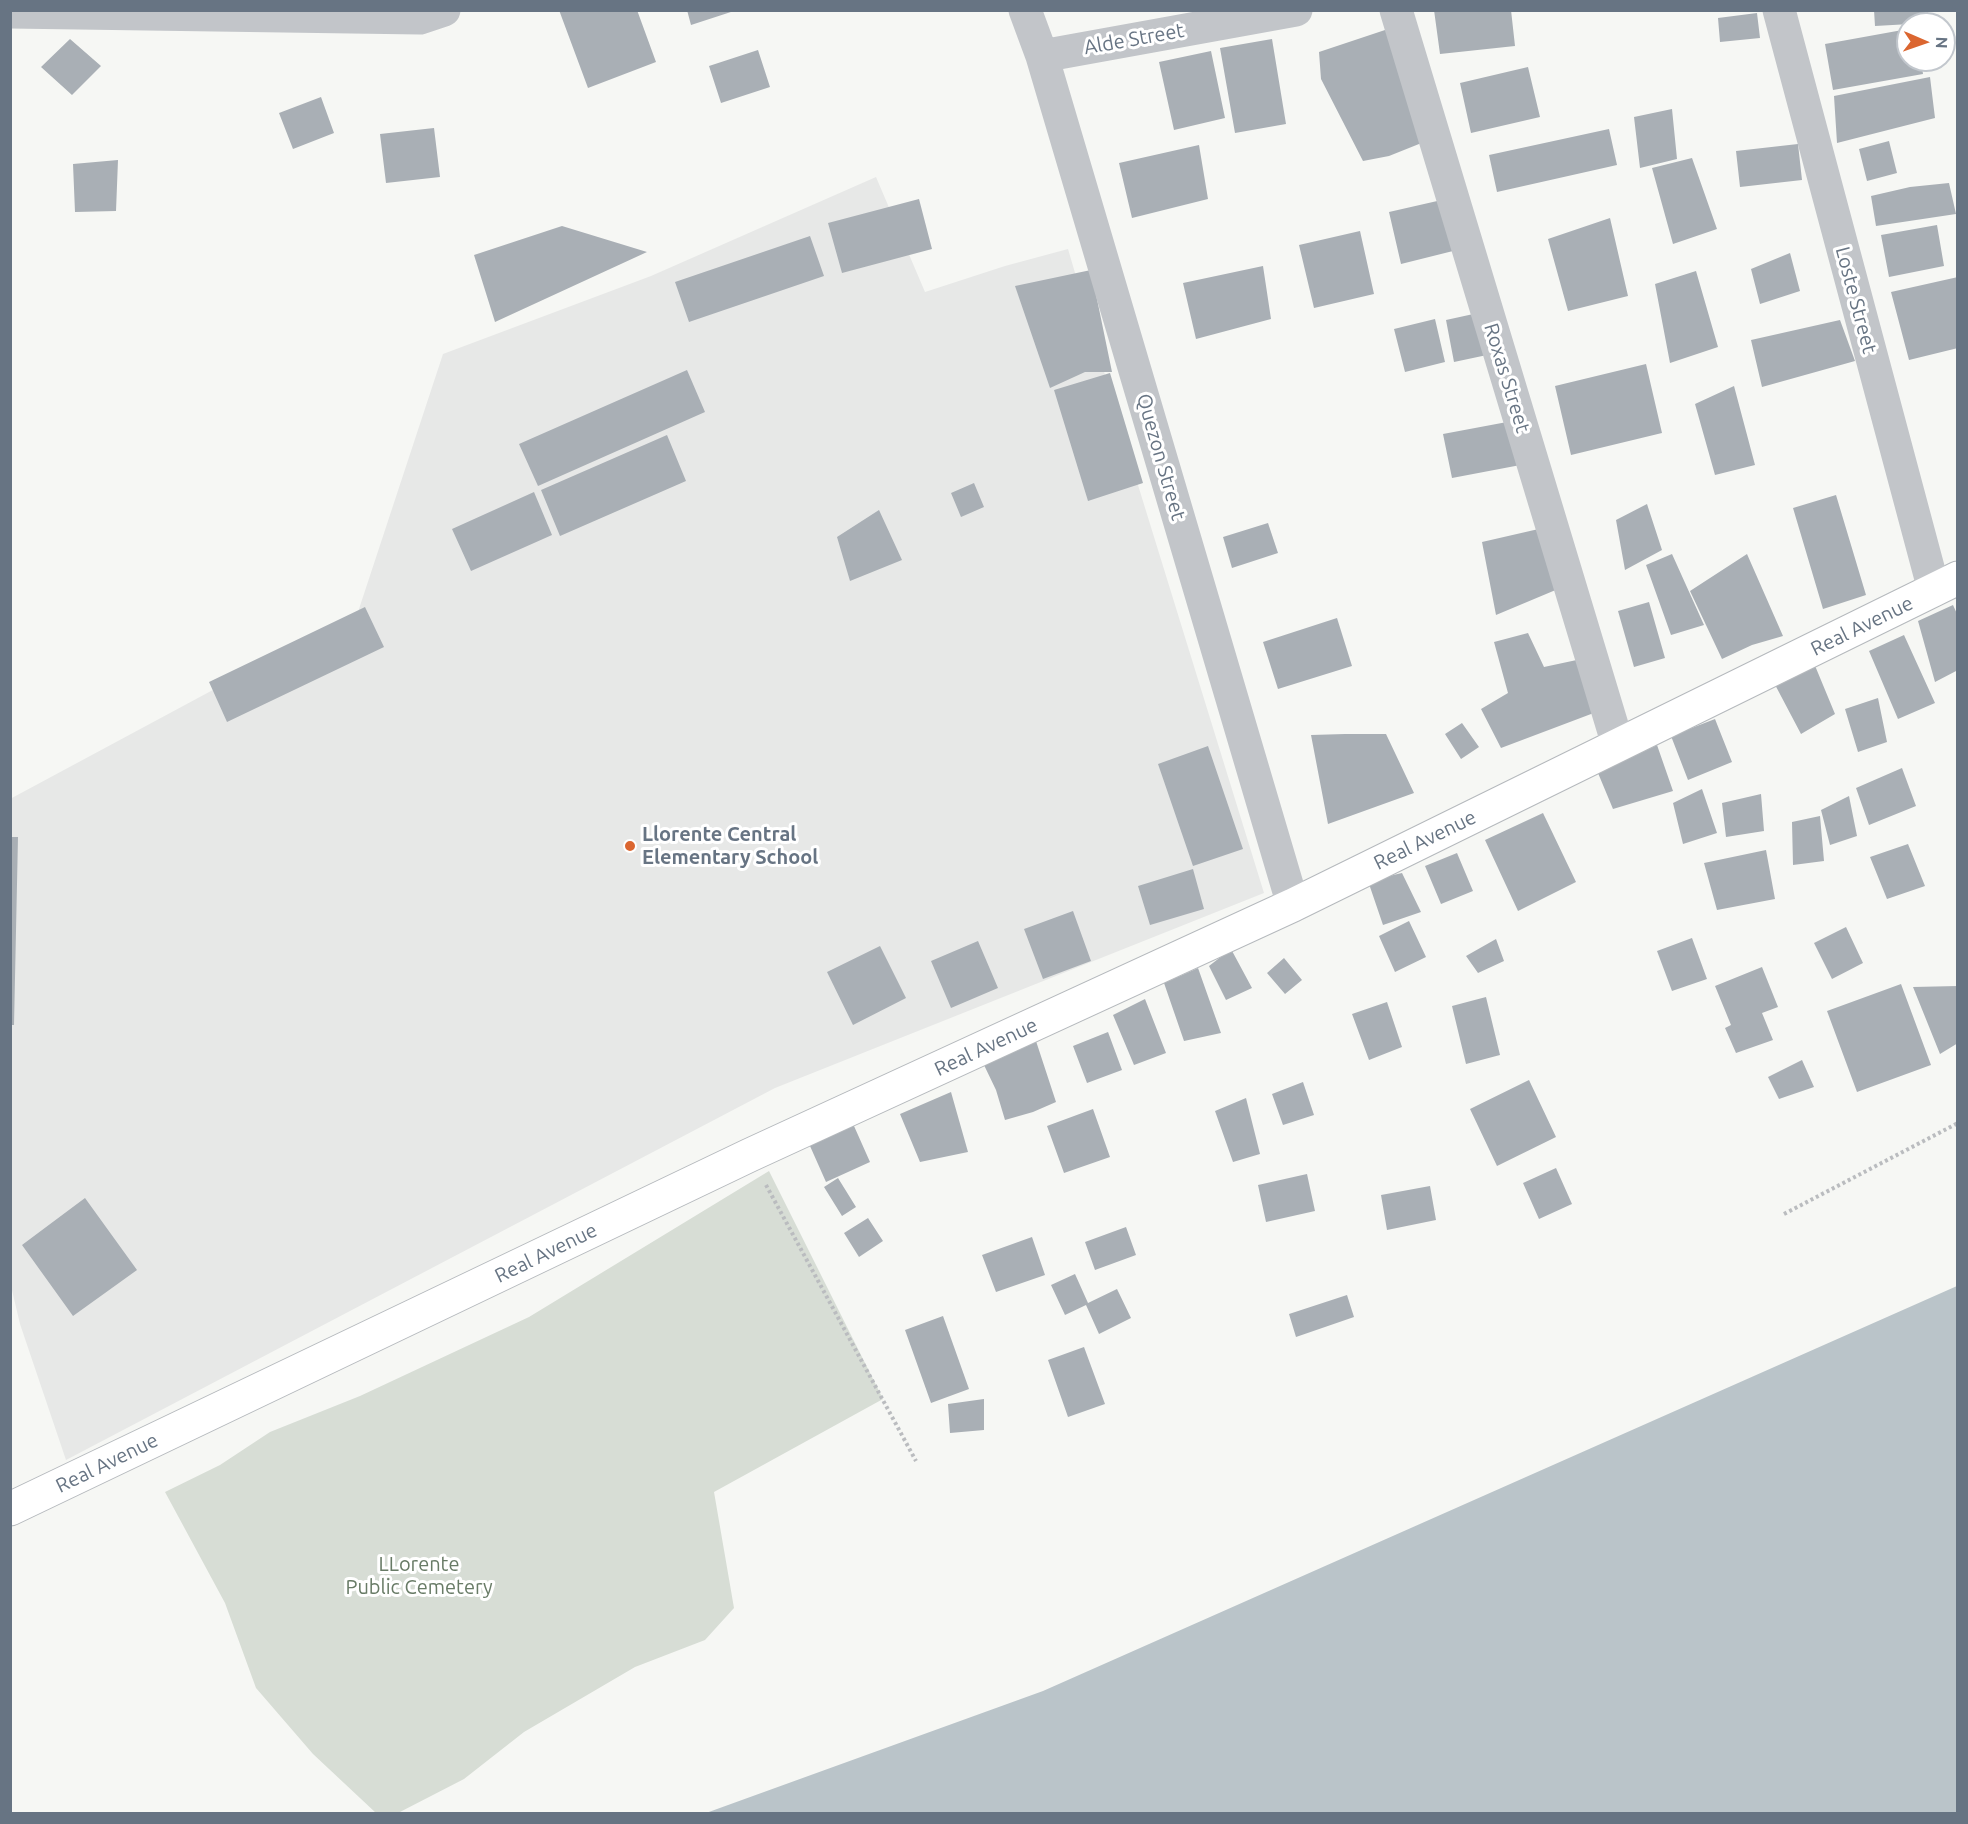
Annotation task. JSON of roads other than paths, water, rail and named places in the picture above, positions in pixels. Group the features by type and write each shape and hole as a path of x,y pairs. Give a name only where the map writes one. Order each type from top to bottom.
{"street":[{"path":"10,12 383,14 420,18 444,10"},
{"name":"Quezon Street","path":"1025,10 1042,56 1293,905"},
{"name":"Alde Street","path":"1042,56 1296,10"},
{"name":"Roxas Street","path":"1396,10 1618,745"},
{"name":"Loste Street","path":"1779,10 1946,584"},
{"name":"Real Avenue","path":"10,1509 750,1155 1293,905 1946,584"}],"place":[{"name":"Llorente Central Elementary School","path":"630,846"}],"park label":[{"name":"LLorente Public Cemetery","path":"419,1576"}]}
